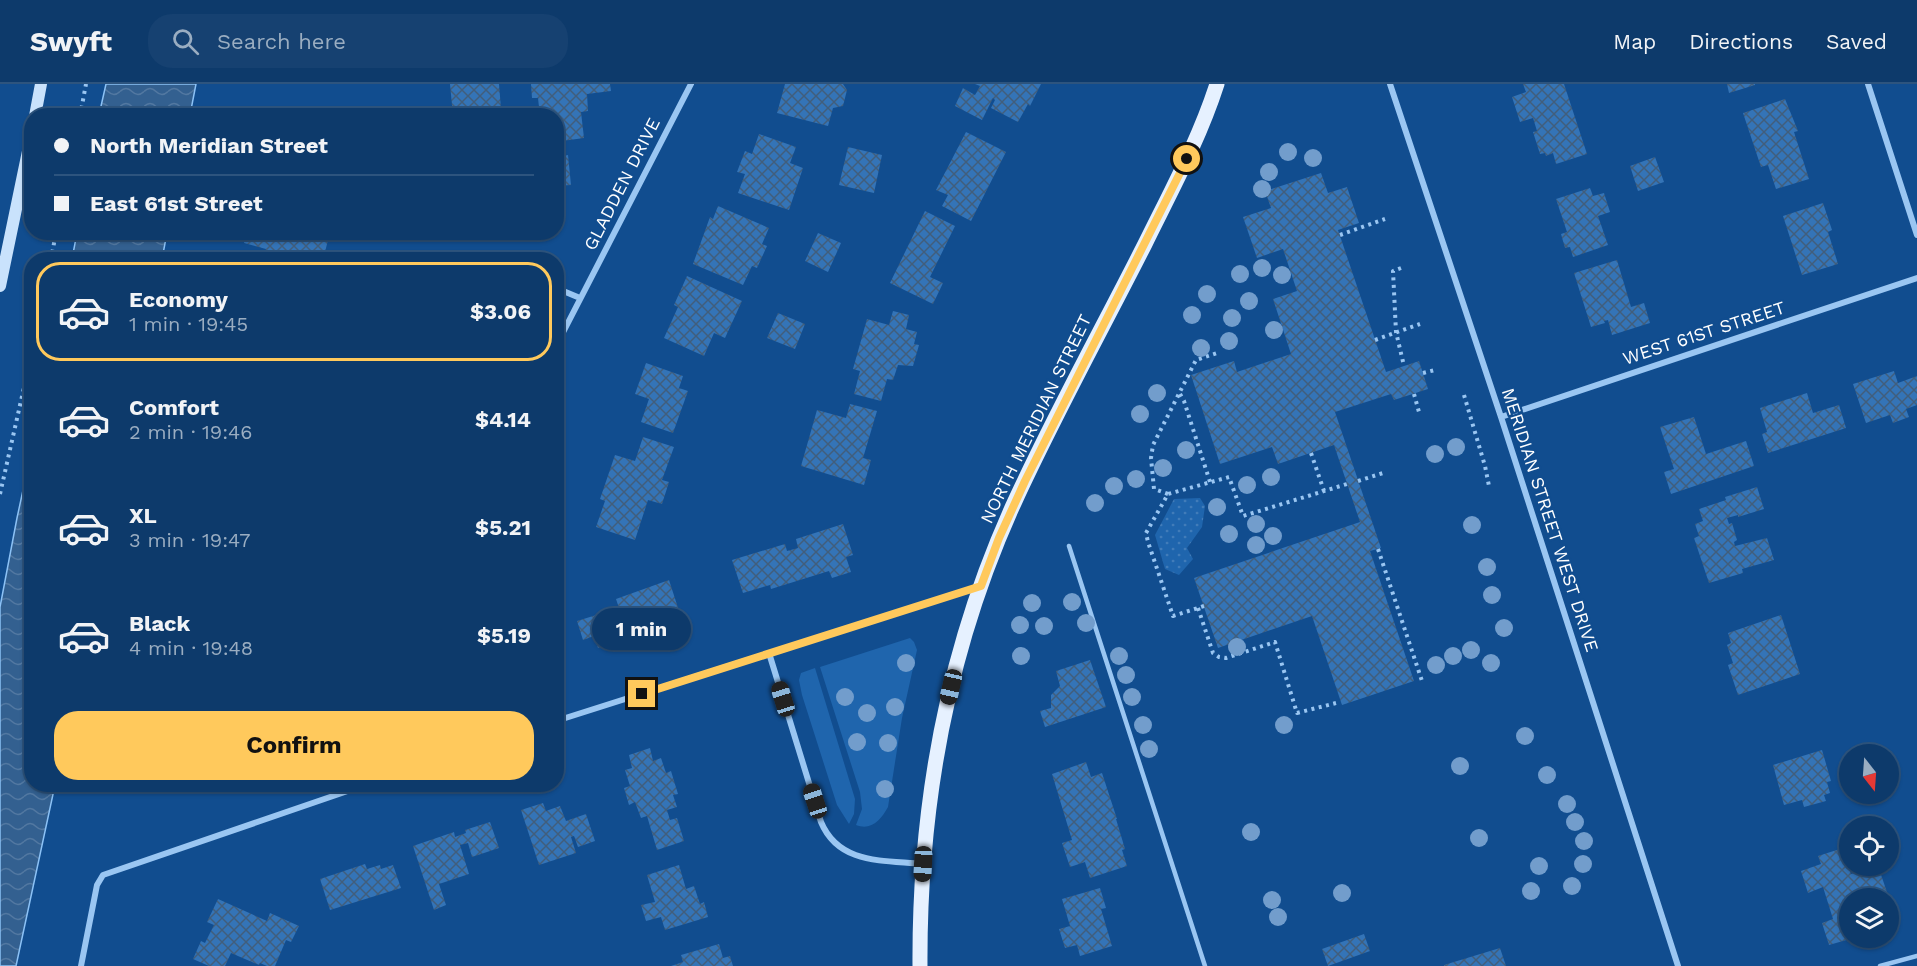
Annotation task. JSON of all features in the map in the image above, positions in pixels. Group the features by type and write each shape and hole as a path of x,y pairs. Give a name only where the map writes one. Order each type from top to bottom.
{"main road":[{"path":"36,108 41,84"},
{"name":"NORTH MERIDIAN STREET","path":"920,966 923,864 929,799 955,668 981,586 1015,502 1182,170 1208,113 1217,84"},
{"path":"0,286 24,170"}],"street":[{"name":"GLADDEN DRIVE","path":"564,330 691,84"},
{"name":"MERIDIAN STREET WEST DRIVE","path":"1390,84 1501,417 1678,966"},
{"path":"1868,84 1917,235"},
{"name":"WEST 61ST STREET","path":"1501,417 1917,278"},
{"path":"564,291 580,298"},
{"path":"564,719 981,586"},
{"path":"769,653 821,822 827,834 840,848 854,855 923,864"},
{"path":"81,966 97,885 103,875 345,792"}],"lane":[{"path":"1069,546 1205,966"},
{"path":"1880,966 1917,956"}],"path":[{"path":"82,108 86,84"},
{"path":"1340,235 1385,219"},
{"path":"1401,268 1393,271 1396,332 1404,366"},
{"path":"1375,340 1420,324"},
{"path":"1217,353 1196,360 1153,445 1151,458 1155,489 1168,494 1229,477 1243,516 1347,484"},
{"path":"1423,374 1435,370"},
{"path":"0,494 24,388"},
{"path":"1179,393 1210,482"},
{"path":"1414,394 1419,412"},
{"path":"1464,394 1489,486"},
{"path":"1311,453 1324,491"},
{"path":"1358,481 1383,473"},
{"path":"1168,494 1146,533 1148,542 1173,616 1204,606"},
{"path":"1378,549 1422,681"},
{"path":"1198,608 1213,653 1219,657 1226,658 1275,642 1297,713 1336,703"}],"shaded area":[{"path":"1200,498 1205,506 1202,527 1187,548 1193,559 1179,575 1165,569 1155,535 1174,499"},
{"path":"910,638 917,650 902,718 888,807 875,823 866,827 856,825 862,809 860,792 820,667"},
{"path":"815,668 855,799 854,814 849,824 837,805 802,695 799,680 801,673"}],"water":[{"path":"106,84 196,84 191,108 101,108"},
{"path":"76,240 166,240 163,252 73,252"},
{"path":"24,486 24,792 53,792 16,966 0,966 0,607"}],"building":[{"path":"450,84 499,84 501,108 452,108"},
{"path":"531,84 610,84 611,91 587,94 588,111 581,112 584,138 564,141 564,108 539,108 538,98 532,98"},
{"path":"785,84 843,84 847,90 843,106 833,108 828,126 777,113"},
{"path":"975,84 1041,84 1030,106 1028,104 1018,122 991,108 995,100 993,98 982,120 955,106 963,88 975,95 980,86"},
{"path":"1523,84 1564,84 1587,154 1556,164 1553,153 1546,156 1545,153 1540,154 1533,132 1537,131 1533,118 1520,122 1512,97 1526,92"},
{"path":"1727,84 1755,84 1755,85 1729,93"},
{"path":"1785,99 1798,131 1794,132 1809,179 1776,189 1768,165 1761,167 1743,113"},
{"path":"966,132 1006,152 971,221 942,206 948,195 936,190"},
{"path":"759,134 796,147 790,163 803,168 789,210 738,193 745,174 737,172 745,151 752,154"},
{"path":"848,147 882,155 874,193 839,185"},
{"path":"568,155 571,185 564,185 564,156"},
{"path":"1655,157 1664,182 1638,191 1630,166"},
{"path":"1321,173 1328,193 1347,187 1359,223 1338,230 1386,372 1419,361 1428,389 1394,400 1391,394 1335,412 1381,548 1370,551 1414,681 1342,705 1312,616 1218,648 1194,578 1360,522 1334,445 1278,464 1272,447 1220,464 1191,375 1234,361 1237,372 1291,354 1273,299 1297,291 1283,249 1257,258 1243,217 1271,208 1265,191"},
{"path":"1590,188 1593,196 1604,193 1610,212 1598,216 1608,245 1573,257 1570,247 1565,248 1561,234 1567,232 1556,199"},
{"path":"1823,203 1832,230 1828,232 1838,264 1802,275 1783,216"},
{"path":"718,206 769,228 762,244 767,246 757,268 752,266 743,285 693,264 710,217 713,219"},
{"path":"925,211 955,226 930,277 943,283 933,304 890,283"},
{"path":"818,233 841,243 828,272 805,261"},
{"path":"245,240 328,240 325,252 265,252 266,249 244,243"},
{"path":"1617,260 1631,307 1644,303 1650,323 1612,335 1608,320 1591,327 1574,273"},
{"path":"687,276 742,301 725,338 714,333 704,356 664,338 678,307 674,305"},
{"path":"893,311 909,315 906,329 917,332 914,344 919,345 913,366 898,365 893,380 887,379 881,401 854,394 860,371 853,369 867,319 889,325"},
{"path":"778,313 805,324 795,349 767,338"},
{"path":"646,363 683,376 679,388 688,391 673,433 641,422 649,399 635,394"},
{"path":"1894,371 1898,383 1917,376 1917,405 1906,409 1909,417 1893,423 1890,415 1866,423 1853,384"},
{"path":"1807,393 1813,413 1839,405 1846,428 1768,453 1762,434 1767,432 1760,408"},
{"path":"850,404 877,411 863,458 871,460 864,485 801,466 817,410 846,418"},
{"path":"1694,417 1706,454 1746,441 1754,466 1671,494 1664,472 1674,469 1660,427"},
{"path":"643,437 674,447 662,480 669,482 662,504 648,500 635,540 596,527 605,501 600,499 615,455 635,461"},
{"path":"1757,487 1764,509 1727,518 1729,524 1732,523 1737,540 1734,542 1735,546 1767,538 1774,560 1742,569 1743,573 1709,583 1694,538 1699,536 1695,524 1703,521 1699,509 1726,500 1725,497"},
{"path":"843,524 853,555 846,557 851,572 832,578 829,571 771,589 770,585 743,593 732,560 785,544 787,551 798,548 796,539"},
{"path":"669,580 680,614 642,627 644,632 598,648 594,636 583,640 577,621 619,608 616,599"},
{"path":"1781,615 1800,674 1738,695 1728,665 1733,663 1727,645 1731,643 1728,633"},
{"path":"1090,660 1106,707 1045,727 1040,711 1051,708 1051,695 1060,686 1056,671"},
{"path":"650,748 653,761 661,758 666,773 671,771 678,794 673,795 677,807 667,810 670,820 677,818 684,841 657,850 647,816 641,818 635,802 629,805 624,788 630,786 625,770 632,768 629,755"},
{"path":"1822,750 1831,781 1827,782 1830,793 1824,795 1826,801 1804,807 1802,800 1784,805 1773,765"},
{"path":"1086,762 1091,777 1102,773 1117,819 1127,866 1090,878 1085,862 1070,867 1062,843 1072,840 1052,774"},
{"path":"543,803 546,811 560,806 566,821 586,814 595,841 578,847 574,836 571,837 576,853 539,865 521,810"},
{"path":"490,822 499,848 472,857 468,843 460,845 469,874 439,884 446,905 434,910 413,846 454,832 455,837 466,833 465,830"},
{"path":"1839,849 1839,876 1881,876 1886,888 1839,888 1839,942 1829,945 1822,923 1833,919 1823,887 1808,893 1801,871 1821,864 1818,856"},
{"path":"365,864 367,869 380,865 381,869 393,865 401,888 330,910 320,879"},
{"path":"679,865 686,889 694,886 700,904 704,902 708,917 665,930 661,917 646,921 641,905 655,902 647,875"},
{"path":"1100,888 1106,908 1101,909 1112,946 1080,956 1077,945 1065,948 1059,929 1070,926 1062,899"},
{"path":"218,899 267,921 270,913 299,926 291,942 286,940 275,966 260,963 259,965 231,953 225,966 209,966 193,959 201,941 205,943 214,925 207,922"},
{"path":"1364,934 1370,951 1328,966 1322,949"},
{"path":"719,944 723,958 730,956 733,966 671,966 683,962 681,955"},
{"path":"1500,948 1506,966 1444,966 1444,965"}],"route":[{"path":"642,694 981,586 999,538 1025,481 1187,159"}]}
